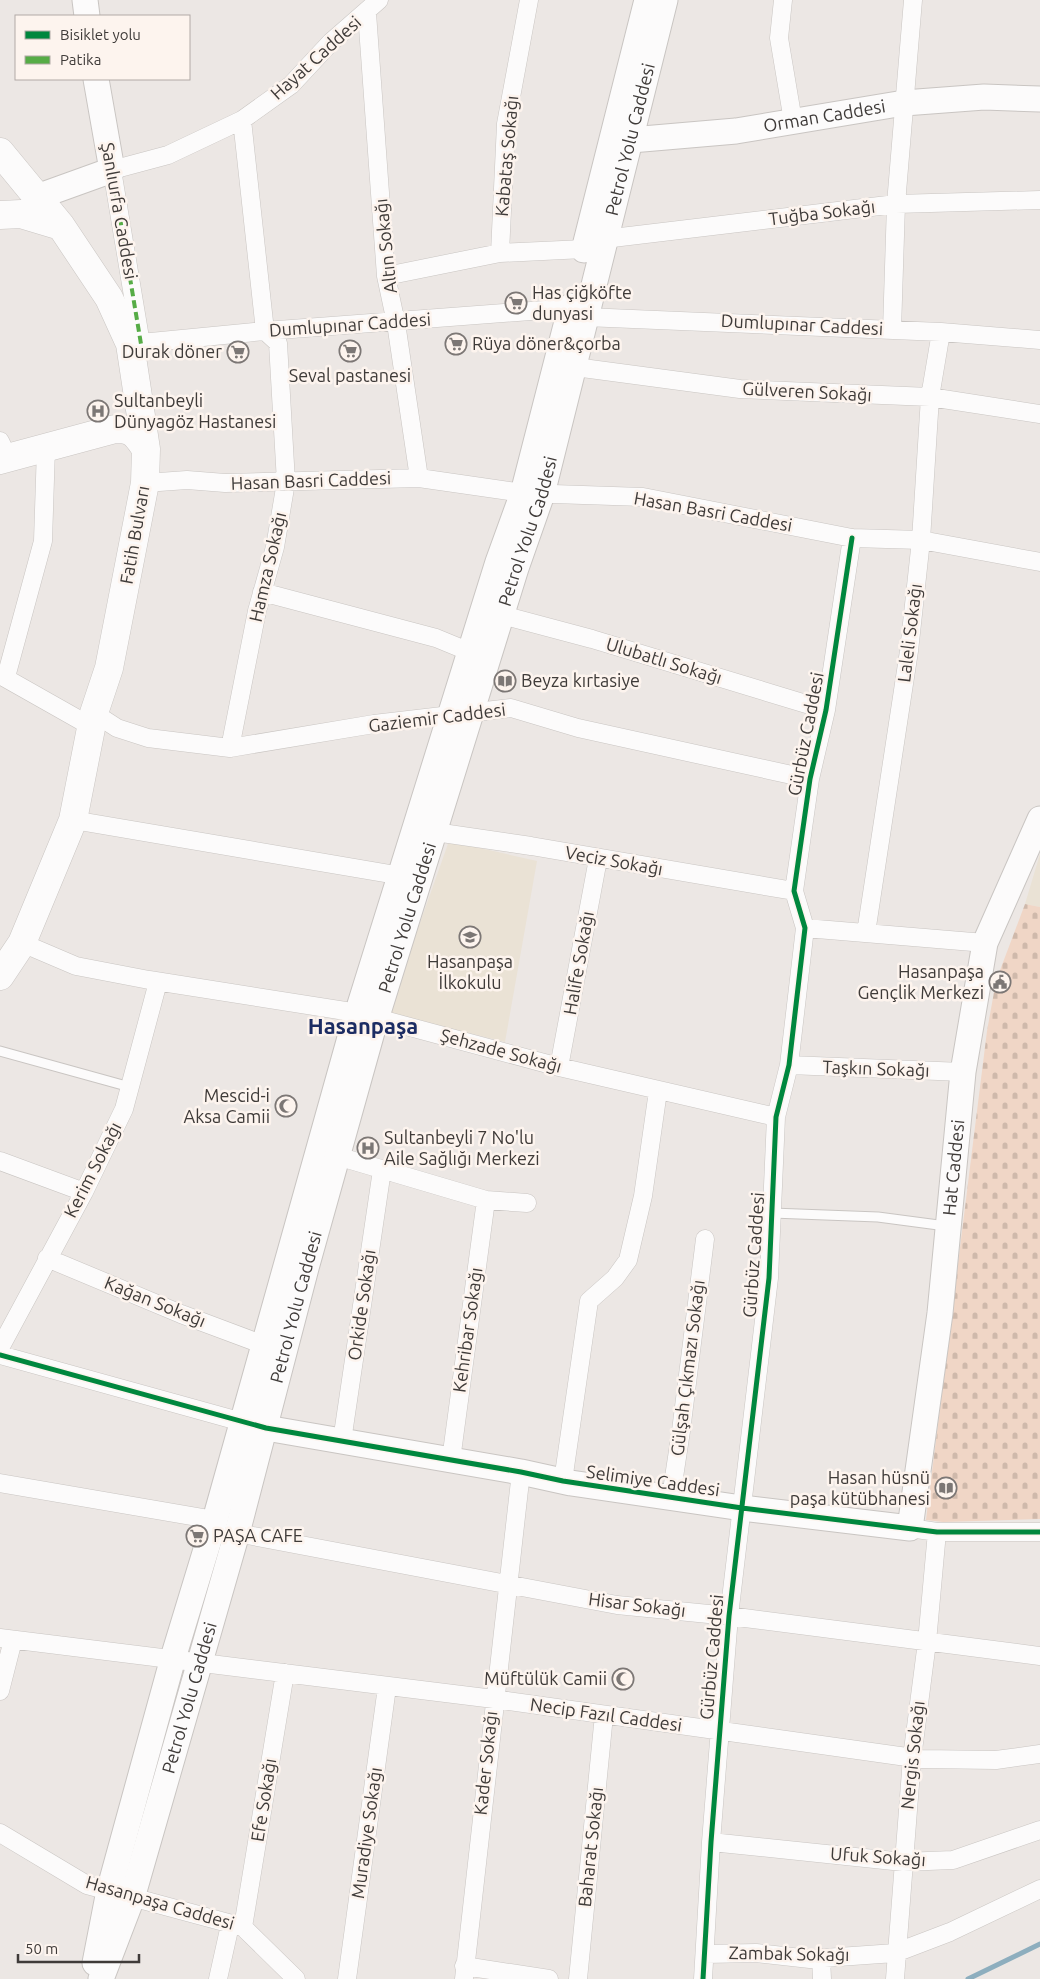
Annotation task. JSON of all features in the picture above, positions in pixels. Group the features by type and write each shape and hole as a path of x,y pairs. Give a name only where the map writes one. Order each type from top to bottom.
{"main road":[{"path":"85,0 87,15"},
{"name":"Petrol Yolu Caddesi","path":"91,1979 198,1661 237,1533 337,1156 367,1015 402,876 460,715 502,615 573,317 620,141 647,0"},
{"name":"Petrol Yolu Caddesi","path":"620,141 665,0"},
{"name":"Şanlıurfa Caddesi","path":"96,80 112,170"},
{"name":"Orman Caddesi","path":"620,141 736,131 904,103 984,97 1040,99"},
{"name":"Fatih Bulvarı","path":"0,152 61,226 109,298 135,344 146,450 145,483 110,668 93,720 73,820 22,944 0,976"},
{"path":"37,197 112,170"},
{"path":"0,215 21,214 61,226"},
{"name":"Petrol Yolu Caddesi","path":"101,1979 173,1658 215,1520 264,1345 367,1015 435,832 460,715 470,652 498,562 532,494 575,367 573,317"},
{"path":"3,453 46,448 115,429 128,429 136,435 146,450"},
{"name":"Hat Caddesi","path":"910,1528 940,1313 963,1072 985,943 1040,819"},
{"name":"Fatih Bulvarı","path":"0,964 22,944"},
{"name":"Selimiye Caddesi","path":"266,1428 563,1481 742,1508 910,1528"}],"street":[{"name":"Hayat Caddesi","path":"112,170 168,155 242,120 291,84 331,42 379,0"},
{"name":"Kabataş Sokağı","path":"500,253 506,124 529,0"},
{"path":"783,0 779,38 793,121"},
{"path":"892,330 896,204 913,0"},
{"name":"Altın Sokağı","path":"366,13 386,276 396,322 419,478"},
{"name":"Hamza Sokağı","path":"230,748 243,677 262,592 275,547 286,482 278,343 265,331 242,120"},
{"name":"Şanlıurfa Caddesi","path":"112,170 135,344"},
{"name":"Tuğba Sokağı","path":"386,276 500,253 594,244 896,204 1040,200"},
{"name":"Dumlupınar Caddesi","path":"135,344 265,331 396,322 573,317 745,322 941,332 1040,340"},
{"name":"Laleli Sokağı","path":"866,933 910,651 921,540 930,397 941,332"},
{"name":"Gülveren Sokağı","path":"575,367 740,389 930,397 1040,414"},
{"path":"3,676 42,541 46,448"},
{"name":"Hasan Basri Caddesi","path":"145,483 187,480 225,484 419,478 532,494 643,497 852,538 921,540 1040,562"},
{"name":"Gürbüz Caddesi","path":"703,1979 711,1842 729,1616 769,1278 776,1117 789,1065 805,928 794,891 810,779 826,710 852,538"},
{"path":"262,592 436,638 470,652"},
{"name":"Ulubatlı Sokağı","path":"502,615 592,639 826,710"},
{"name":"Gaziemir Caddesi","path":"3,676 93,720 148,738 230,748 374,724 511,708 578,728 810,779"},
{"path":"73,820 402,876"},
{"name":"Veciz Sokağı","path":"435,832 531,846 598,859 794,891"},
{"name":"Halife Sokağı","path":"559,1067 598,859"},
{"path":"805,928 985,943"},
{"name":"Şehzade Sokağı","path":"22,944 76,966 158,982 367,1015 559,1067 776,1117"},
{"name":"Kerim Sokağı","path":"0,1348 84,1192 124,1109 158,982"},
{"name":"Taşkın Sokağı","path":"789,1065 963,1072"},
{"path":"563,1481 589,1301 615,1278 628,1260 644,1196 658,1090"},
{"path":"337,1156 486,1200 527,1203"},
{"path":"0,1161 84,1192"},
{"name":"Orkide Sokağı","path":"342,1441 382,1170"},
{"name":"Kehribar Sokağı","path":"450,1460 486,1200"},
{"name":"Gülşah Çıkmazı Sokağı","path":"671,1497 705,1239"},
{"name":"Kağan Sokağı","path":"47,1258 181,1314 264,1345"},
{"path":"0,1355 266,1428"},
{"name":"Kader Sokağı","path":"521,1472 464,1972 549,1979"},
{"path":"0,1483 215,1520"},
{"name":"Selimiye Caddesi","path":"910,1528 937,1532 1040,1532"},
{"name":"Nergis Sokağı","path":"895,1979 895,1953 912,1758 927,1642 937,1532"},
{"name":"Hisar Sokağı","path":"237,1533 617,1605 729,1616 1040,1656"},
{"path":"0,1691 6,1639"},
{"name":"Necip Fazıl Caddesi","path":"6,1639 198,1661 387,1687 494,1699 912,1758 996,1760 1040,1754"},
{"name":"Efe Sokağı","path":"218,1979 237,1926 285,1673"},
{"name":"Muradiye Sokağı","path":"347,1979 387,1687"},
{"name":"Baharat Sokağı","path":"578,1979 604,1715"},
{"name":"Ufuk Sokağı","path":"711,1842 903,1862 953,1860 1040,1830"},
{"name":"Hasanpaşa Caddesi","path":"0,1833 87,1885 237,1926"},
{"name":"Zambak Sokağı","path":"705,1954 756,1952 788,1958 821,1958 895,1953 950,1932 1040,1889"},
{"path":"237,1926 296,1979"},
{"path":"821,1958 822,1979"}],"lane":[{"path":"0,1051 130,1087"},
{"path":"772,1212 878,1217 948,1226"}],"shaded area":[{"name":"Hasanpaşa İlkokulu","path":"449,841 537,861 505,1042 388,1013"},
{"path":"1040,854 1040,907 1025,904"}],"green space":[{"path":"1025,904 1040,907 1040,1519 943,1522 926,1520 987,1031 996,981"}],"waterway":[{"path":"968,1979 1040,1944"}],"marked path":[{"path":"112,170 141,344"}],"cycle path":[{"path":"703,1979 711,1842 729,1616 769,1278 776,1117 789,1065 805,928 794,891 810,779 826,710 852,538"},
{"path":"0,1355 266,1428 563,1481 742,1508 937,1532 1040,1532"}],"place":[{"name":"Has çiğköfte dunyasi","path":"516,303"},
{"name":"Rüya döner&çorba","path":"456,344"},
{"name":"Seval pastanesi","path":"350,351"},
{"name":"Durak döner","path":"238,352"},
{"name":"Sultanbeyli Dünyagöz Hastanesi","path":"98,411"},
{"name":"Beyza kırtasiye","path":"505,681"},
{"name":"Hasanpaşa İlkokulu","path":"470,937"},
{"name":"Hasanpaşa Gençlik Merkezi","path":"1000,982"},
{"name":"Mescid-i Aksa Camii","path":"286,1106"},
{"name":"Sultanbeyli 7 No'lu Aile Sağlığı Merkezi","path":"368,1148"},
{"name":"Hasan hüsnü paşa kütübhanesi","path":"946,1488"},
{"name":"PAŞA CAFE","path":"197,1536"},
{"name":"Müftülük Camii","path":"623,1679"}],"district":[{"name":"Hasanpaşa","path":"363,1026"}]}
